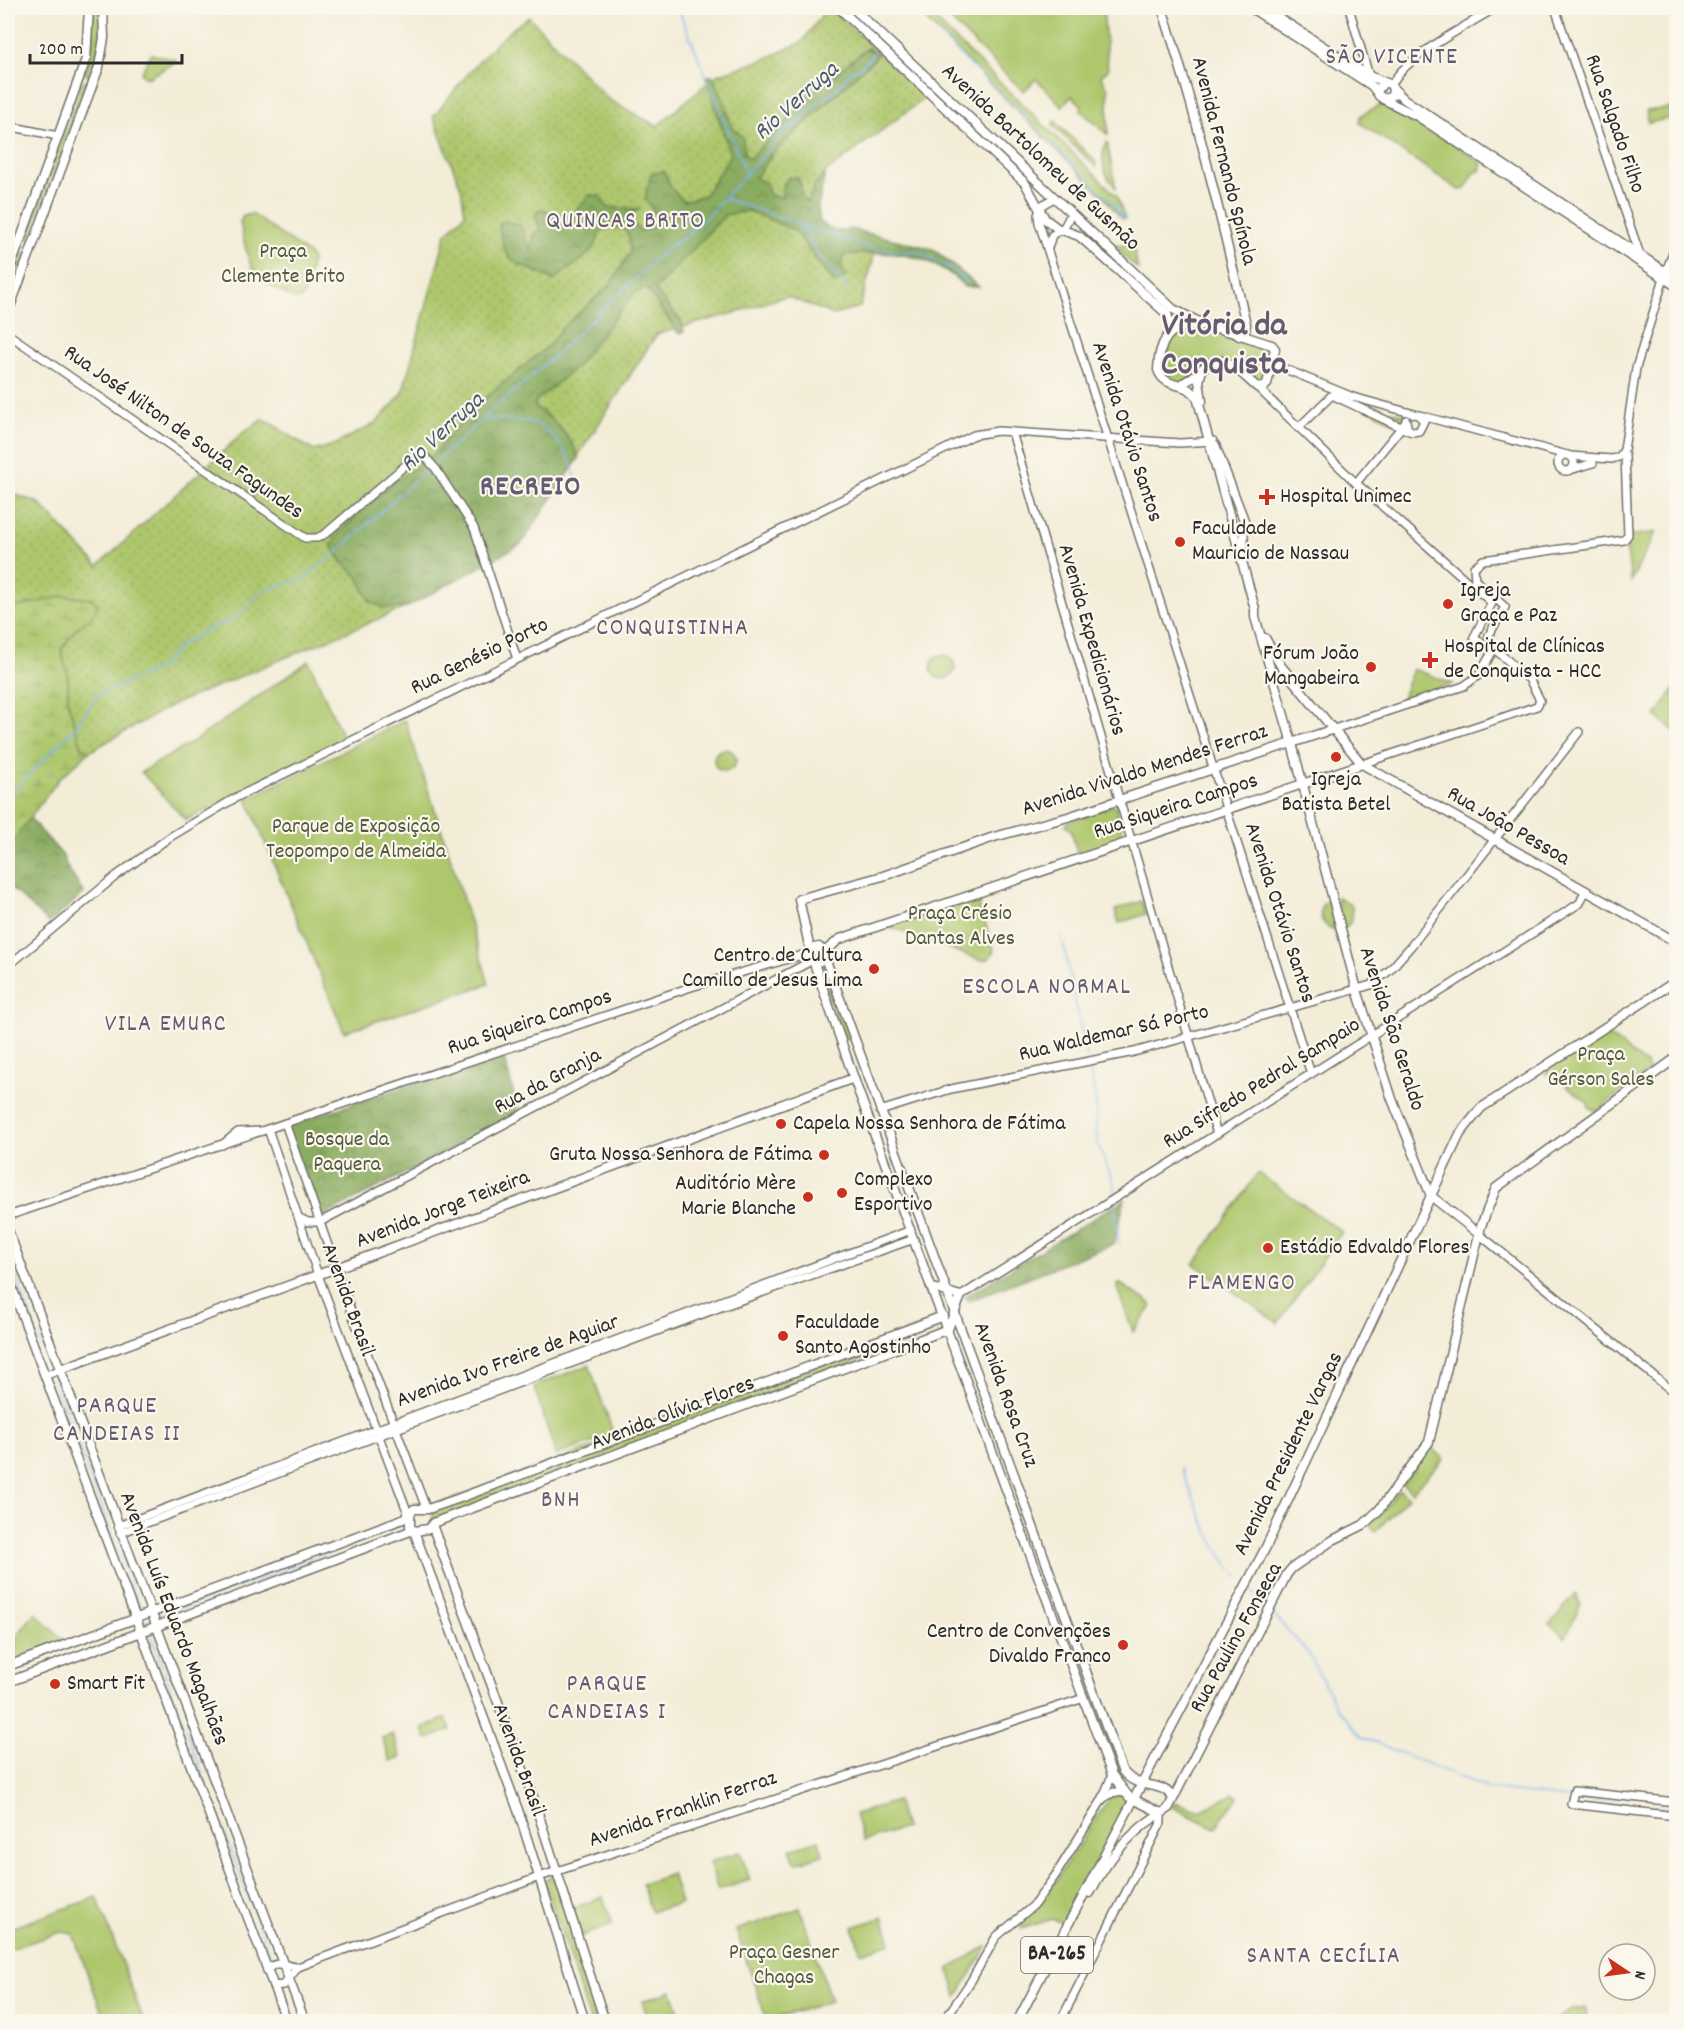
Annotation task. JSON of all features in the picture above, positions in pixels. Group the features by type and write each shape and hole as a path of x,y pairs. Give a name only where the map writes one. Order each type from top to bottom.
{"main road":[{"path":"8,274 80,77 89,46 89,8"},
{"path":"8,312 93,83 102,53 103,8"},
{"name":"Avenida Bartolomeu de Gusmão","path":"839,8 1024,183 1050,224 1079,236 1167,314 1172,330"},
{"name":"Avenida Bartolomeu de Gusmão","path":"853,8 1173,309 1207,326"},
{"name":"Avenida Fernando Spínola","path":"1162,8 1202,137 1246,324 1245,331 1239,336"},
{"path":"1251,8 1372,86 1381,96 1494,162"},
{"path":"1264,8 1370,76 1390,86 1404,99 1494,162 1665,275 1677,279"},
{"path":"80,77 87,77 93,83"},
{"path":"1381,96 1379,85 1390,86"},
{"path":"1381,96 1391,97 1390,86"},
{"path":"21,237 25,244 34,243"},
{"path":"1665,275 1677,246"},
{"path":"1622,247 1639,252 1677,286"},
{"path":"13,259 22,258 25,265"},
{"path":"1172,330 1183,324 1207,326 1274,347 1276,352 1266,386 1257,387 1224,361 1210,363 1191,380 1178,386"},
{"name":"Avenida São Geraldo","path":"1172,330 1161,351 1158,370 1164,381 1189,389 1195,394 1211,442 1244,520 1243,565 1269,670 1292,742 1370,1037 1431,1196"},
{"name":"Avenida São Geraldo","path":"1203,368 1199,388 1211,442"},
{"name":"Rua João Pessoa","path":"1255,609 1266,640 1281,666 1362,764 1677,942"},
{"path":"1269,670 1276,673 1281,666"},
{"name":"Avenida Vivaldo Mendes Ferraz","path":"799,899 883,876 994,837 1215,770 1334,729"},
{"name":"Rua Siqueira Campos","path":"824,954 840,939 1362,764"},
{"name":"Avenida Rosa Cruz","path":"799,899 811,957 843,1048 1108,1764 1125,1793 1145,1805"},
{"path":"818,947 824,954 821,962 811,957 818,947"},
{"name":"Avenida Rosa Cruz","path":"824,954 1119,1759 1127,1776 1142,1786"},
{"name":"Avenida Presidente Vargas","path":"1017,2022 1285,1508 1460,1134 1482,1108 1677,981"},
{"path":"843,1048 848,1041 855,1042"},
{"path":"1431,1196 1479,1234 1496,1188 1677,1058"},
{"name":"Avenida Jorge Teixeira","path":"61,1369 854,1078"},
{"path":"903,1208 911,1209 914,1203"},
{"name":"Avenida Luís Eduardo Magalhães","path":"8,1230 281,1964 305,2022"},
{"name":"Rua Paulino Fonseca","path":"1173,1798 1287,1574 1292,1568 1333,1540 1363,1525 1379,1510 1429,1442 1479,1234"},
{"name":"Avenida Luís Eduardo Magalhães","path":"8,1277 287,2022"},
{"path":"932,1288 950,1295 961,1296 956,1311 945,1321 962,1328"},
{"name":"Avenida Olívia Flores","path":"8,1666 409,1515 414,1509 427,1508 945,1321"},
{"name":"Avenida Olívia Flores","path":"8,1682 413,1530 422,1532 433,1524 573,1472 945,1321"},
{"path":"993,1450 999,1446 1005,1448"},
{"path":"576,1454 582,1468"},
{"path":"566,1457 573,1472"},
{"name":"Avenida Brasil","path":"427,1508 433,1515 433,1524 531,1791 555,1872 605,2022"},
{"name":"Avenida Brasil","path":"409,1515 514,1799 585,2022"},
{"path":"1031,1554 1038,1555 1042,1548"},
{"path":"1062,1637 1066,1630 1074,1633"},
{"path":"44,1652 45,1662 52,1666"},
{"path":"29,1658 36,1665 33,1673"},
{"path":"1108,1764 1115,1763 1119,1759"},
{"path":"1150,1819 1161,1813 1168,1809 1173,1798 1165,1789 1150,1784 1142,1786 1145,1805 1161,1813"},
{"name":"BA-265","path":"1023,2022 1092,1889 1118,1850 1150,1819"}],"street":[{"path":"1348,8 1370,76"},
{"path":"1390,86 1398,72 1413,60 1495,8"},
{"name":"Rua Salgado Filho","path":"1555,8 1639,252"},
{"path":"8,126 58,136"},
{"path":"1039,209 1044,202 1054,198"},
{"name":"Avenida Otávio Santos","path":"1039,209 1039,223 1110,438 1311,1074"},
{"path":"1048,248 1052,235 1063,229 1071,214"},
{"path":"1568,456 1560,459 1559,466 1564,471 1589,463 1616,463 1621,456 1625,446 1636,368 1665,275"},
{"name":"Rua José Nilton de Souza Fagundes","path":"8,334 305,538 311,539 325,534 423,456 436,469 474,528 517,660"},
{"path":"1273,364 1353,397 1568,456 1597,460 1621,456"},
{"path":"1257,387 1356,483 1460,576 1487,597 1492,606 1474,637 1489,649 1489,657"},
{"path":"1298,428 1330,395 1409,431 1417,432 1422,429 1424,421 1418,415"},
{"path":"1356,483 1406,420 1418,415"},
{"path":"1406,420 1409,431"},
{"name":"Rua Genésio Porto","path":"8,966 116,876 184,828 237,797 974,435 998,431 1180,443 1211,442"},
{"name":"Avenida Expedicionários","path":"1012,432 1217,1134"},
{"path":"1568,456 1574,463 1570,470"},
{"path":"1500,654 1490,645 1489,640 1504,612 1503,604 1478,583 1473,575 1474,567 1483,560 1624,540 1628,533 1621,456"},
{"path":"1489,657 1495,652 1500,654"},
{"name":"Rua Siqueira Campos","path":"1362,764 1535,707 1540,700 1529,679 1500,654"},
{"name":"Avenida Vivaldo Mendes Ferraz","path":"1334,729 1467,684 1474,679 1489,657"},
{"name":"Rua Waldemar Sá Porto","path":"880,1111 951,1089 1088,1063 1292,1009 1371,985 1395,965 1579,732"},
{"path":"1580,903 1585,891"},
{"name":"Rua Sifredo Pedral Sampaio","path":"961,1296 1580,903 1595,897"},
{"name":"Rua Siqueira Campos","path":"8,1216 222,1145 238,1132 265,1130 691,987 811,957"},
{"name":"Rua da Granja","path":"320,1222 811,957"},
{"name":"Avenida Brasil","path":"285,1123 427,1508"},
{"name":"Avenida Brasil","path":"265,1130 409,1515"},
{"path":"299,1218 308,1222 320,1222"},
{"name":"Avenida Ivo Freire de Aguiar","path":"119,1529 913,1234"},
{"path":"1479,1234 1677,1394"},
{"name":"Avenida Jorge Teixeira","path":"45,1376 61,1369"},
{"name":"Avenida Franklin Ferraz","path":"298,1967 539,1876 695,1823 1084,1698"},
{"path":"943,2022 971,1981 996,1937 1026,1912 1044,1892 1102,1800 1112,1774"},
{"path":"1102,1800 1114,1792 1125,1793"},
{"path":"1677,1802 1572,1798 1677,1816"},
{"path":"1059,2022 1161,1823 1161,1813"},
{"path":"1150,1819 1159,1818 1161,1823"},
{"path":"268,1969 281,1964 298,1967 289,1980 274,1986"}],"green space":[{"path":"93,8 101,8 102,29 94,78 85,74 92,50"},
{"path":"827,8 830,8 926,97 825,173 818,206 821,240 875,253 860,307 834,315 786,296 657,334 521,544 407,607 174,704 89,752 82,748 68,703 68,675 61,650 75,630 92,617 63,596 8,609 8,492 39,503 98,566 246,430 264,419 314,451 336,444 376,423 402,394 446,234 465,214 461,188 433,117 489,50 529,17 609,100 657,126 717,75 765,59 802,42"},
{"path":"914,8 923,8 1116,195 1125,218 1122,219 1104,197"},
{"path":"938,8 1103,8 1108,70 1101,76 1108,89 1108,135 1081,111 1082,106 1072,96 1062,106 1036,79 1024,91 1022,90"},
{"path":"867,48 877,54 876,57 773,153 755,178 766,183 770,196 782,197 782,188 788,178 797,177 801,185 802,198 808,202 814,187 825,173 818,206 819,220 827,227 837,231 851,229 933,249 979,287 965,287 952,275 924,260 877,253 844,255 841,266 846,276 834,284 794,230 749,211 725,215 655,290 681,321 684,332 679,334 646,288 634,293 576,367 537,400 534,406 561,429 579,458 521,544 407,607 384,608 370,602 358,577 343,563 331,546 339,532 390,485 433,455 473,408 548,346 563,327 610,285 630,253 629,237 625,230 611,226 601,231 593,248 582,260 554,281 510,258 501,239 499,224 504,221 520,225 531,250 534,234 541,229 535,217 539,209 560,219 575,212 589,195 600,196 607,207 641,209 626,215 640,231 651,229 659,220 645,198 651,174 664,171 671,188 684,201 705,195 730,155 706,77 712,75 725,101 731,126 743,137 744,153 749,159 787,121 799,103"},
{"path":"151,54 176,60 176,62 147,78 141,73"},
{"path":"83,81 89,83 29,240 27,235"},
{"path":"1380,105 1400,108 1482,163 1480,171 1474,173 1465,189 1459,190 1360,123 1360,116"},
{"path":"1670,108 1672,118 1648,123 1646,111"},
{"path":"1055,121 1096,162 1096,167 1052,125"},
{"path":"1107,142 1116,188 1108,178 1104,166 1103,154"},
{"path":"1051,203 1066,216 1066,223 1060,226 1045,215 1044,207"},
{"name":"Praça Clemente Brito","path":"252,214 310,255 312,260 304,295 300,299 295,299 275,288 253,269 240,222 243,216"},
{"path":"1133,245 1138,269 1113,246"},
{"path":"20,253 26,254 8,308 8,287"},
{"path":"1187,324 1274,347 1263,388 1221,360 1184,384 1164,381 1160,361 1163,348 1172,336"},
{"path":"1367,405 1406,415 1400,426 1364,407"},
{"path":"1656,532 1631,581 1626,544 1630,536"},
{"path":"63,596 92,599 98,605 92,617 75,630 61,650 68,675 68,703 82,748 89,752 59,779 8,847 8,609"},
{"path":"943,655 952,658 955,667 952,676 943,679 934,676 931,667 934,658"},
{"path":"309,661 344,740 186,820 141,772 191,743"},
{"path":"1413,669 1453,684 1401,700"},
{"path":"1676,686 1676,732 1656,716"},
{"name":"Parque de Exposição Teopompo de Almeida","path":"405,720 489,984 344,1032 247,799"},
{"path":"721,749 729,749 736,756 736,764 729,771 721,771 714,764 714,756"},
{"path":"1113,805 1117,807 1125,839 1085,851 1083,854 1077,852 1071,830 1066,826 1068,822"},
{"path":"29,817 63,856 67,867 84,893 49,923 8,885 8,847"},
{"name":"Praça Crésio Dantas Alves","path":"976,896 994,950 989,959 980,960 899,930 881,927"},
{"path":"1337,897 1351,904 1352,908 1351,921 1343,929"},
{"path":"1329,900 1335,930 1327,926 1321,918 1322,905"},
{"path":"1142,901 1146,914 1119,923 1115,910"},
{"path":"826,965 851,1038 844,1040 818,968"},
{"name":"Praça Gérson Sales","path":"1603,1031 1648,1066 1650,1073 1641,1076 1597,1111 1589,1109 1588,1103 1551,1073 1546,1074 1547,1069"},
{"name":"Bosque da Paquera","path":"503,1054 519,1113 322,1217 286,1126"},
{"name":"Estádio Edvaldo Flores","path":"1258,1173 1342,1232 1278,1323 1194,1264"},
{"path":"1125,1199 1114,1244 968,1301 965,1297"},
{"path":"1119,1283 1151,1304 1151,1308 1133,1332 1117,1288"},
{"path":"937,1321 941,1329 433,1523 433,1515 428,1508"},
{"path":"589,1365 614,1435 556,1455 534,1386"},
{"path":"1432,1447 1444,1459 1412,1492 1402,1484"},
{"path":"1399,1490 1408,1497 1375,1532 1369,1524 1379,1516"},
{"path":"1576,1594 1581,1604 1565,1638 1550,1624"},
{"path":"35,1613 64,1641 8,1663 8,1651 14,1651 18,1634"},
{"path":"446,1718 451,1730 427,1739 422,1728"},
{"path":"393,1734 401,1757 390,1761 382,1738"},
{"path":"1121,1794 1129,1802 1064,1923 1052,1919 1021,1929 1021,1921 1046,1896 1110,1797"},
{"path":"1233,1794 1238,1796 1236,1800 1215,1828 1172,1807 1175,1802 1200,1811"},
{"path":"897,1801 905,1828 863,1841 855,1814"},
{"path":"819,1840 823,1855 795,1863 790,1849"},
{"path":"740,1852 750,1880 718,1890 709,1862"},
{"path":"672,1874 681,1903 651,1912 642,1884"},
{"path":"553,1875 602,2021 590,2021 544,1880"},
{"path":"97,1897 144,2021 105,2021 73,1934 61,1932 8,1950 8,1929"},
{"path":"603,1897 613,1925 581,1936 571,1909"},
{"name":"Praça Gesner Chagas","path":"800,1908 831,2001 767,2021 736,1930"},
{"path":"883,1917 891,1943 861,1953 853,1927"},
{"path":"988,1945 957,1997 949,1969"},
{"path":"672,1991 681,2018 670,2021 649,2021 642,2001"},
{"path":"1586,2008 1587,2021 1554,2021 1571,2010"}],"waterway":[{"path":"678,8 746,173"},
{"name":"Rio Verruga","path":"940,35 1113,203 1124,219"},
{"name":"Rio Verruga","path":"435,462 554,356 667,248 690,234 767,152 782,132 796,126 807,111 835,91 850,72 863,66 875,52"},
{"path":"723,198 877,250 917,251 950,268 968,283"},
{"path":"800,226 809,235 816,252 848,288"},
{"path":"483,419 521,420 544,429 553,436 566,454 575,474 576,484"},
{"name":"Rio Verruga","path":"8,796 74,729 98,695 161,667 179,646 208,629 233,619 263,590 303,579 335,554 429,468"},
{"path":"1062,937 1087,1058"},
{"path":"1089,1065 1096,1102 1098,1145 1115,1185 1114,1194"},
{"path":"1114,1202 1119,1243"},
{"path":"8,1257 49,1367"},
{"path":"53,1379 141,1611"},
{"path":"1181,1468 1212,1539 1238,1577"},
{"path":"158,1617 404,1524"},
{"path":"1250,1589 1264,1603"},
{"path":"1272,1613 1309,1654 1337,1708 1362,1737 1489,1789 1568,1798"},
{"path":"145,1622 149,1620"},
{"path":"150,1633 272,1961"},
{"path":"1576,1799 1676,1809"},
{"path":"275,1968 281,1984"},
{"path":"282,1988 291,2012"}],"place":[{"name":"Hospital Unimec","path":"1267,497"},
{"name":"Faculdade Mauricio de Nassau","path":"1180,542"},
{"name":"Igreja Graça e Paz","path":"1448,604"},
{"name":"Hospital de Clínicas de Conquista - HCC","path":"1430,660"},
{"name":"Fórum João Mangabeira","path":"1371,667"},
{"name":"Igreja Batista Betel","path":"1336,757"},
{"name":"Centro de Cultura Camillo de Jesus Lima","path":"874,969"},
{"name":"Capela Nossa Senhora de Fátima","path":"781,1124"},
{"name":"Gruta Nossa Senhora de Fátima","path":"824,1155"},
{"name":"Complexo Esportivo","path":"842,1193"},
{"name":"Auditório Mère Marie Blanche","path":"808,1197"},
{"name":"Estádio Edvaldo Flores","path":"1268,1248"},
{"name":"Faculdade Santo Agostinho","path":"783,1336"},
{"name":"Centro de Convenções Divaldo Franco","path":"1123,1645"},
{"name":"Smart Fit","path":"55,1684"}],"district":[{"name":"SÃO VICENTE","path":"1392,58"},
{"name":"QUINCAS BRITO","path":"626,222"},
{"name":"Vitória da Conquista","path":"1224,346"},
{"name":"RECREIO","path":"531,489"},
{"name":"CONQUISTINHA","path":"673,629"},
{"name":"ESCOLA NORMAL","path":"1047,988"},
{"name":"VILA EMURC","path":"166,1025"},
{"name":"FLAMENGO","path":"1242,1284"},
{"name":"PARQUE CANDEIAS II","path":"117,1421"},
{"name":"BNH","path":"561,1501"},
{"name":"PARQUE CANDEIAS I","path":"607,1699"},
{"name":"SANTA CECÍLIA","path":"1324,1957"}]}
